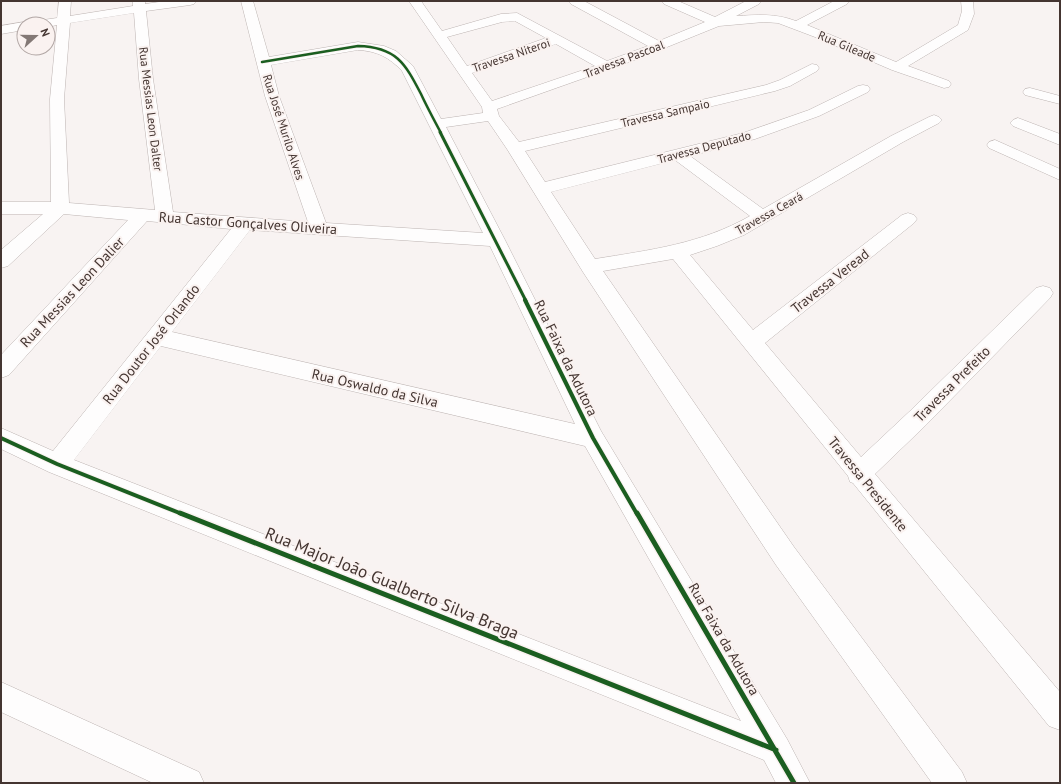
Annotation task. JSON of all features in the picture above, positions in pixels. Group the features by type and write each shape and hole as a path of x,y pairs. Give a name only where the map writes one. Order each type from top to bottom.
{"street":[{"path":"1,261 60,208 57,99 65,1"},
{"path":"56,22 139,5 190,1"},
{"name":"Rua José Murilo Alves","path":"247,1 272,96 291,153 320,229"},
{"path":"415,1 441,35 515,148 590,267 786,556 951,783"},
{"path":"575,1 658,46"},
{"path":"668,1 715,22"},
{"name":"Travessa Pascoal","path":"437,124 490,111 658,46 715,22 754,1"},
{"name":"Rua Gileade","path":"797,25 843,1"},
{"path":"897,67 963,27 969,10 967,1"},
{"name":"Rua Messias Leon Dalter","path":"139,5 165,216"},
{"path":"441,35 487,21 517,17 606,66"},
{"name":"Rua Gileade","path":"715,22 764,18 780,19 897,67 944,84"},
{"path":"1,30 16,27"},
{"name":"Travessa Niteroi","path":"465,71 557,39"},
{"name":"Rua Faixa da Adutora","path":"262,62 358,46 371,46 387,50 408,68 496,240 593,438 794,783"},
{"name":"Travessa Sampaio","path":"515,148 770,88 785,83 812,68"},
{"name":"Travessa Deputado","path":"540,189 749,136 814,113 863,89"},
{"path":"1030,92 1060,100"},
{"name":"Travessa Ceará","path":"590,267 677,252 712,242 738,231 897,139 934,120"},
{"path":"1018,123 1060,140"},
{"path":"995,145 1060,175"},
{"path":"677,154 762,218"},
{"name":"Rua Castor Gonçalves Oliveira","path":"1,208 60,208 245,224 496,240"},
{"name":"Rua Messias Leon Dalier","path":"1,369 143,215"},
{"name":"Travessa Veread","path":"752,342 908,219"},
{"name":"Rua Doutor José Orlando","path":"57,464 245,224"},
{"name":"Travessa Presidente","path":"677,252 1060,716"},
{"name":"Travessa Prefeito","path":"859,474 918,418 1043,293"},
{"name":"Rua Oswaldo da Silva","path":"158,337 593,438"},
{"name":"Rua Major João Gualberto Silva Braga","path":"1,438 57,464 776,750"},
{"path":"1,697 188,783"}],"cycle path":[{"path":"262,62 358,46 366,46 386,51 397,58 408,69 496,240 593,438 794,783"},
{"path":"1,438 57,464 776,750"}]}
